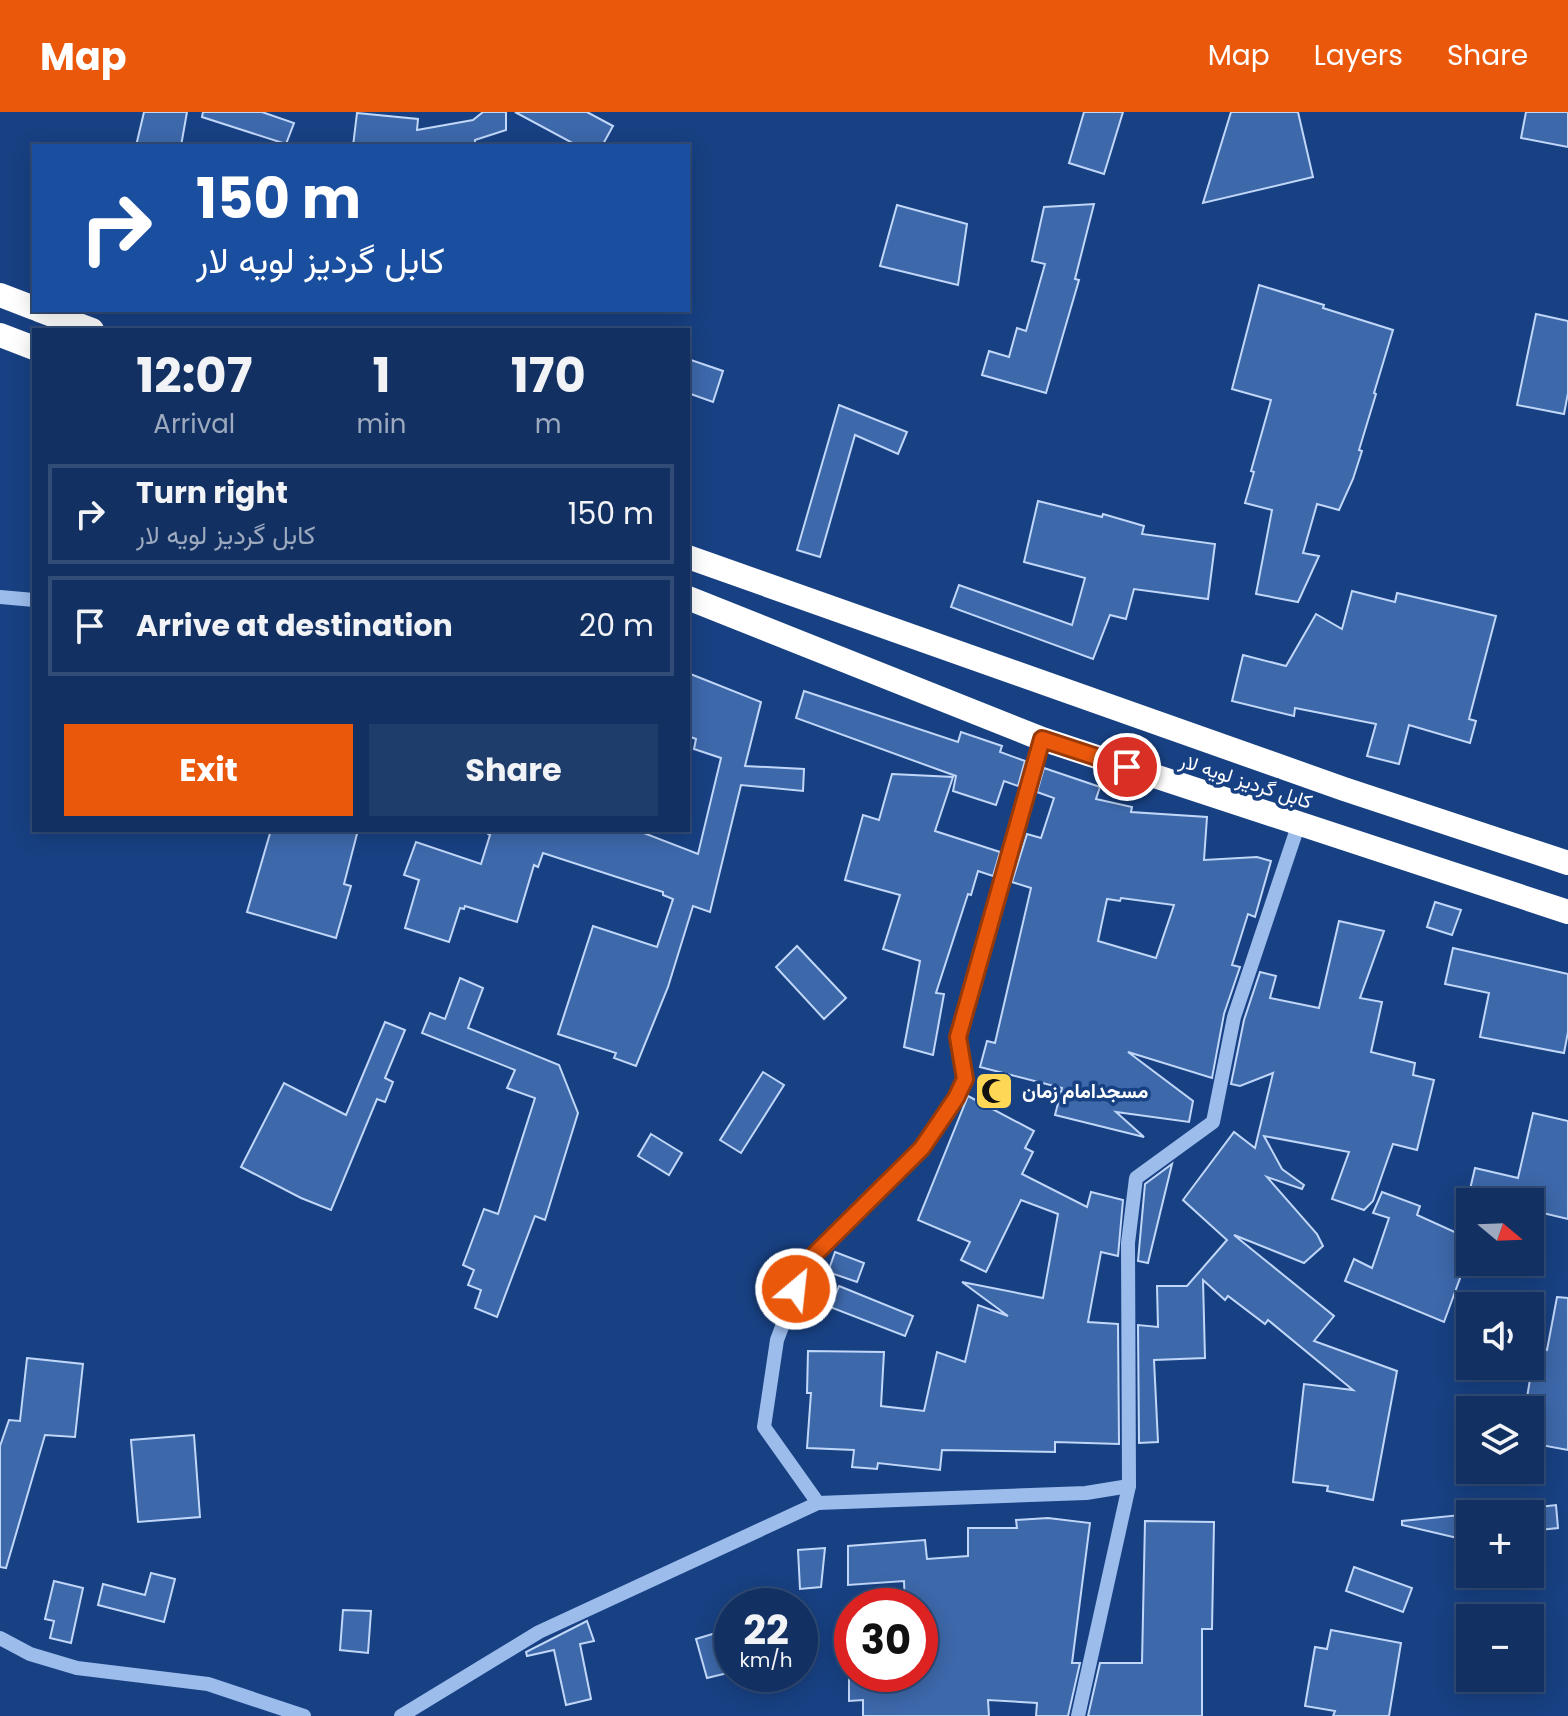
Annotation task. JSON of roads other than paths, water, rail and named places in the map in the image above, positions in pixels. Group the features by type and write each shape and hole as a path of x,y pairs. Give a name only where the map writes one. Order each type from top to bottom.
{"highway":[{"path":"0,295 32,307"},
{"path":"44,312 87,328"},
{"path":"0,335 32,347"},
{"name":"کابل گردیز لویه لار","path":"690,558 1329,784 1568,863"},
{"name":"کابل گردیز لویه لار","path":"690,599 1042,739 1568,912"}],"street":[{"path":"0,597 32,600"},
{"path":"818,1503 764,1427 777,1340 806,1263 922,1148 956,1098 965,1079 958,1037 1042,739"},
{"path":"1078,1716 1129,1486 1128,1243 1136,1178 1213,1122 1234,1017 1299,823"},
{"path":"401,1716 539,1632 818,1503 1086,1493 1129,1486"},
{"path":"0,1638 30,1654 77,1668 208,1684 304,1716"}],"place":[{"name":"مسجدامام زمان","path":"994,1091"}]}
